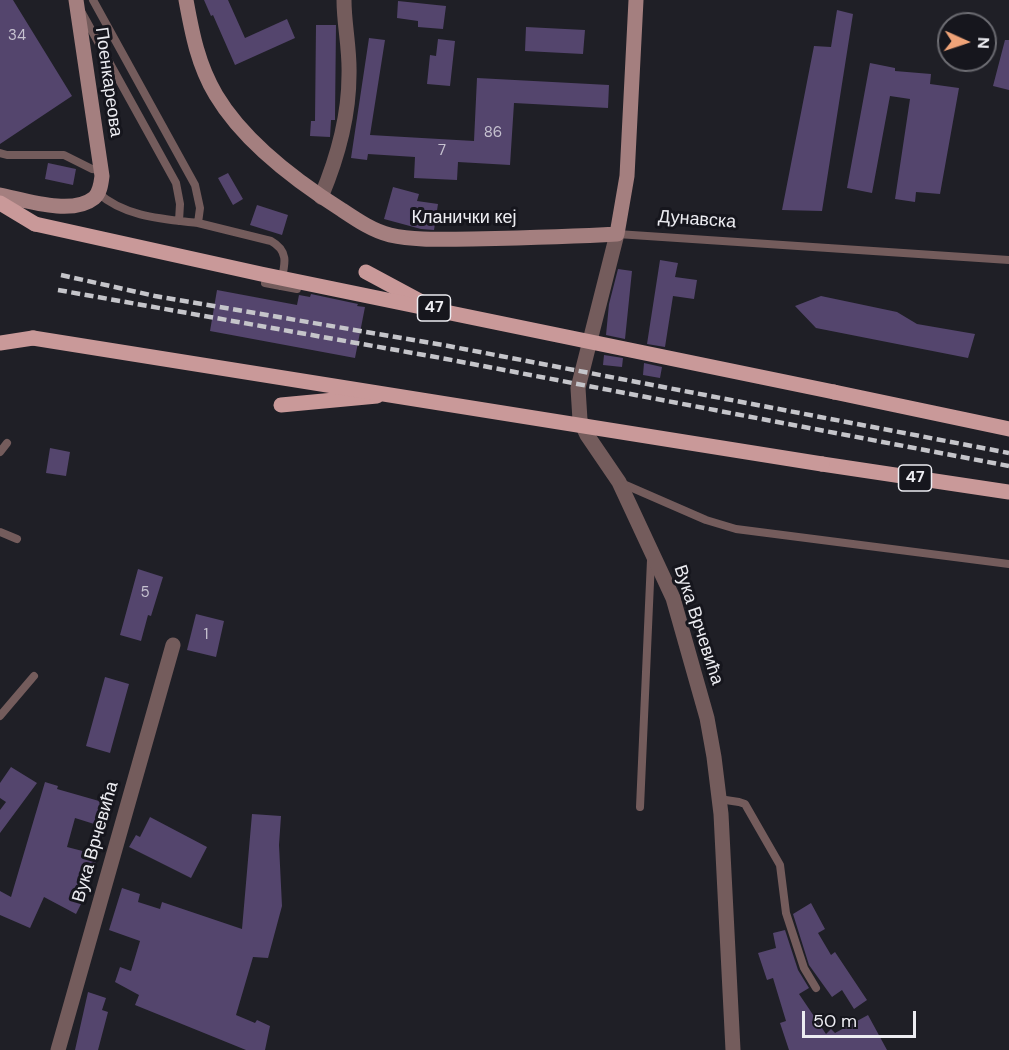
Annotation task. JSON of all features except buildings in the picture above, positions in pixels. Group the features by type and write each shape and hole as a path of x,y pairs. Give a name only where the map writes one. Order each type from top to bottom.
{"main road":[{"name":"Кланички кеј","path":"186,0 199,58 216,95 237,123 273,159 321,197 375,230 411,239 556,238 617,234"},
{"path":"617,234 627,176 636,0"},
{"name":"Поенкареова","path":"76,1 102,176 98,193"},
{"path":"0,195 74,207 87,202 98,193"},
{"path":"0,203 35,224"},
{"name":"47","path":"0,217 261,274 1009,429"},
{"path":"366,272 433,308"},
{"name":"47","path":"0,333 1009,492"},
{"path":"0,344 33,338"},
{"path":"281,405 389,395"}],"street":[{"path":"321,197 336,155 348,94 344,0"},
{"name":"Вука Врчевића","path":"617,234 578,388 580,420 587,435 619,482 652,549 673,598 697,682 714,757 719,799 733,1050"},
{"name":"Вука Врчевића","path":"58,1050 172,645"}],"lane":[{"path":"93,0 195,185 200,208 198,223"},
{"path":"76,1 176,183 180,204 178,221"},
{"path":"0,153 64,155 92,169 101,170"},
{"path":"98,193 110,204 129,212 198,223 271,241 280,246 284,253 280,286"},
{"name":"Дунавска","path":"617,234 1009,260"},
{"path":"265,283 297,289"},
{"path":"0,452 7,443"},
{"path":"619,482 706,520 735,529 1009,564"},
{"path":"0,532 17,539"},
{"path":"640,807 652,549"},
{"path":"0,716 34,676"},
{"path":"719,799 745,804 780,865 786,913 804,968 816,988"}],"railway":[{"path":"61,275 155,296 443,345 1009,453"},
{"path":"58,290 441,358 1009,466"}]}
